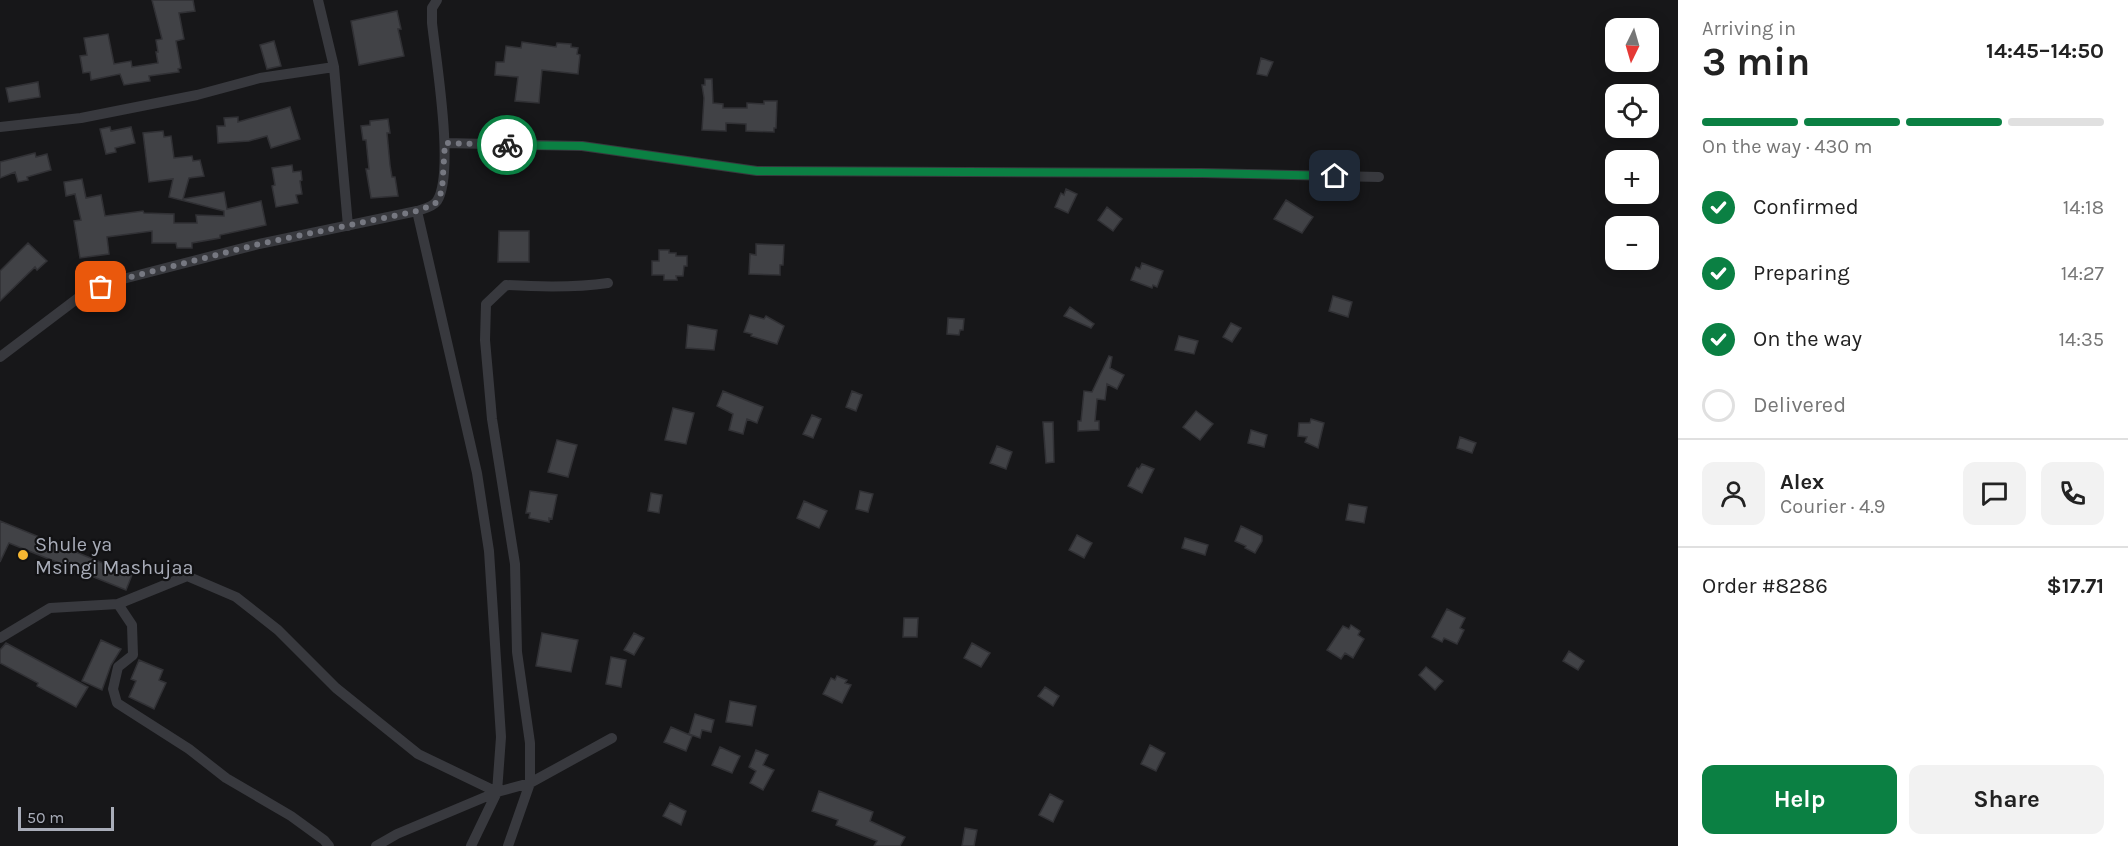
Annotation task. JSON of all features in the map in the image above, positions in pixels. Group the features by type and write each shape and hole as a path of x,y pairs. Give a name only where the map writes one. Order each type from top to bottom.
{"street":[{"path":"318,0 334,67 348,226"},
{"path":"0,357 82,295 119,280 259,244 417,211 435,204 442,191 445,143 432,24 432,8 437,0"},
{"path":"0,127 81,118 197,95 260,78 334,67"},
{"path":"445,143 582,146 757,171 1202,173 1379,177"},
{"path":"417,211 477,473 489,551 501,737 496,792 471,846"},
{"path":"508,846 530,783 530,743 517,652 515,564 492,419 485,340 486,304 506,285 542,287 608,283"},
{"path":"0,638 50,608 118,604 187,576 236,597 278,630 336,688 418,754 496,792"},
{"path":"118,604 132,626 133,655 118,667 113,689 117,703 189,749 226,778 291,816 329,846"},
{"path":"376,846 397,834 496,792 530,783 612,738"}],"building":[{"path":"152,0 193,0 195,11 179,13 184,39 176,41 181,68 178,69 179,72 149,76 150,81 124,85 120,74 91,80 90,72 83,73 80,56 87,55 84,38 108,34 114,64 131,61 132,67 158,63 156,40 162,39"},
{"path":"397,11 404,56 359,65 351,21"},
{"path":"274,41 281,66 267,69 260,45"},
{"path":"522,42 556,47 557,43 571,44 571,47 578,48 577,54 580,55 578,74 542,70 539,103 515,101 518,77 495,75 496,62 504,62 506,46 521,48"},
{"path":"1261,58 1273,62 1267,76 1257,74"},
{"path":"705,79 712,79 713,103 723,104 723,108 747,108 747,103 764,104 764,101 777,101 774,132 746,131 746,124 726,123 726,131 702,130 704,98 702,85 705,85"},
{"path":"38,82 40,97 9,102 6,88"},
{"path":"290,107 300,139 271,148 267,136 249,141 218,143 217,126 225,126 224,118 238,117 238,122"},
{"path":"388,119 390,165 392,177 395,177 398,196 371,198 366,169 369,169 366,140 363,140 361,126 370,125 370,121"},
{"path":"110,127 111,131 131,127 135,143 115,148 116,152 106,154 100,129"},
{"path":"163,131 164,137 171,136 174,158 192,156 193,161 200,160 204,176 189,178 183,199 224,192 227,209 261,201 266,225 192,243 192,248 177,248 176,243 152,243 152,231 107,237 109,254 80,258 74,221 81,220 75,194 66,196 64,182 82,179 86,198 101,195 105,216 143,211 144,213 174,214 174,223 197,223 196,215 224,216 224,211 169,197 173,179 149,182 143,133"},
{"path":"35,153 36,157 47,154 51,170 18,182 15,172 0,178 0,162"},
{"path":"292,165 293,172 301,171 302,194 296,195 298,203 276,207 272,186 275,185 272,168"},
{"path":"1066,189 1077,194 1068,213 1055,207 1061,193 1064,195"},
{"path":"1286,200 1313,217 1302,233 1274,219"},
{"path":"1107,207 1122,219 1113,231 1098,220"},
{"path":"499,231 529,231 529,262 498,262"},
{"path":"28,243 47,261 37,270 35,267 0,301 0,271"},
{"path":"756,244 784,245 780,275 749,274 750,254 756,255"},
{"path":"659,250 669,250 669,253 676,253 676,256 687,256 687,266 684,266 683,276 676,276 677,280 664,280 664,275 652,275 652,261 659,261"},
{"path":"1142,263 1163,271 1157,287 1153,285 1152,288 1131,280 1136,267 1140,269"},
{"path":"1333,296 1352,302 1348,317 1329,311"},
{"path":"1070,307 1094,324 1091,328 1064,316"},
{"path":"750,315 764,319 766,316 784,326 777,344 744,332"},
{"path":"948,318 964,319 963,330 960,330 959,335 947,334"},
{"path":"1231,323 1241,328 1232,342 1223,337"},
{"path":"688,325 717,330 714,350 686,348"},
{"path":"1179,336 1198,341 1194,354 1175,350"},
{"path":"1109,356 1112,357 1110,368 1124,375 1117,389 1107,384 1105,400 1097,399 1095,421 1099,421 1099,430 1078,431 1084,391 1092,392"},
{"path":"723,391 763,407 757,423 747,419 743,434 729,430 733,414 717,406"},
{"path":"852,391 862,395 856,411 846,407"},
{"path":"673,408 694,413 686,444 665,440"},
{"path":"1196,411 1213,424 1200,440 1183,427"},
{"path":"812,415 821,419 813,438 803,434"},
{"path":"1311,419 1324,423 1318,448 1305,442 1307,437 1298,436 1299,423 1310,423"},
{"path":"1043,422 1053,422 1054,462 1046,463"},
{"path":"1251,430 1267,435 1264,447 1248,443"},
{"path":"1460,437 1476,443 1472,453 1457,448"},
{"path":"557,440 577,445 568,477 548,472"},
{"path":"997,446 1012,452 1006,469 990,463"},
{"path":"1142,464 1154,469 1142,493 1128,486 1137,468 1139,469"},
{"path":"530,491 557,495 552,519 549,518 549,522 529,518 530,513 526,513"},
{"path":"860,491 873,494 868,512 856,509"},
{"path":"651,493 662,495 659,513 648,511"},
{"path":"804,501 827,511 819,528 797,518"},
{"path":"1349,504 1367,507 1364,523 1346,520"},
{"path":"0,521 132,575 126,590 9,543 0,562"},
{"path":"1241,526 1262,536 1262,541 1255,553 1235,541"},
{"path":"1077,535 1092,543 1084,558 1069,550"},
{"path":"1185,538 1208,545 1205,555 1182,548"},
{"path":"1447,609 1465,618 1460,628 1464,630 1457,644 1444,638 1442,642 1432,637"},
{"path":"904,618 918,618 917,637 903,637"},
{"path":"1351,625 1360,631 1358,635 1364,639 1353,658 1345,653 1341,659 1327,650 1343,626 1349,629"},
{"path":"542,633 578,640 571,672 536,666"},
{"path":"634,633 644,638 634,655 624,650"},
{"path":"101,640 121,649 111,665 102,690 82,681"},
{"path":"6,643 88,687 76,707 0,663 0,650"},
{"path":"972,643 990,653 981,667 964,658"},
{"path":"1569,651 1584,661 1578,670 1563,661"},
{"path":"611,657 626,660 621,687 606,684"},
{"path":"139,660 163,670 159,680 166,683 154,709 129,697 136,681 131,679"},
{"path":"1426,667 1443,681 1435,690 1419,675"},
{"path":"837,676 847,680 845,683 851,685 842,703 823,694 831,678 835,680"},
{"path":"1045,687 1059,696 1053,706 1038,696"},
{"path":"730,701 756,706 752,726 726,722"},
{"path":"695,714 714,720 711,732 702,730 700,738 689,734"},
{"path":"671,727 692,736 686,751 664,742"},
{"path":"1150,745 1165,753 1156,771 1141,764"},
{"path":"720,747 740,756 732,773 712,765"},
{"path":"756,750 768,755 763,765 774,770 763,790 750,783 756,771 749,767"},
{"path":"819,791 873,812 870,821 905,837 900,846 874,846 877,841 836,825 838,820 812,811"},
{"path":"1050,794 1063,801 1053,822 1039,815"},
{"path":"670,803 686,811 681,825 663,816"},
{"path":"965,828 977,830 974,846 962,846"}],"way so far":[{"path":"101,287 119,280 259,244 417,211 435,204 442,191 445,143 507,145"}],"place":[{"name":"Shule ya Msingi Mashujaa","path":"23,555"}],"route":[{"path":"507,145 582,146 757,171 1202,173 1335,176"}]}
